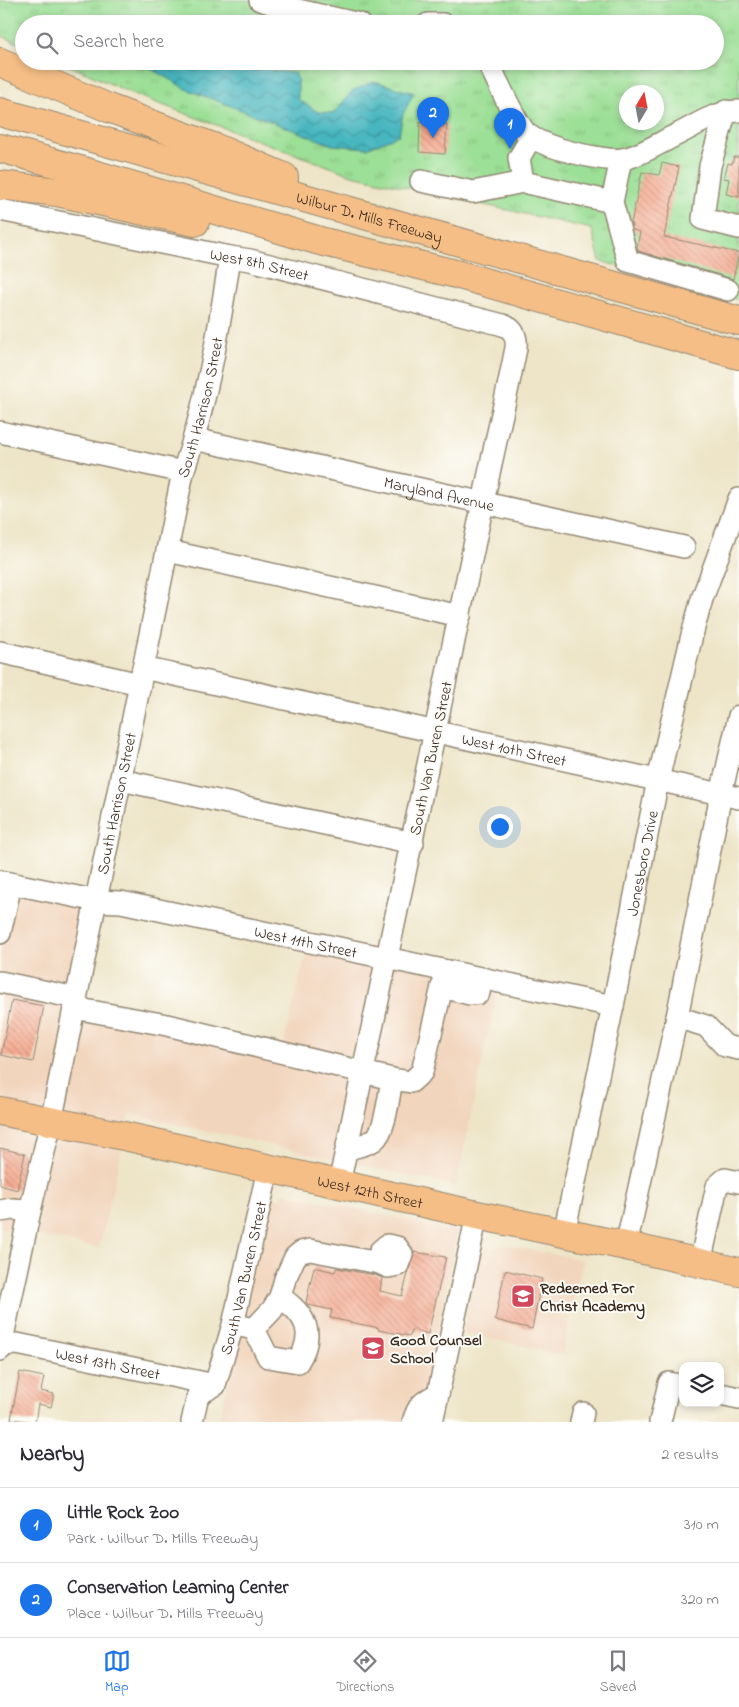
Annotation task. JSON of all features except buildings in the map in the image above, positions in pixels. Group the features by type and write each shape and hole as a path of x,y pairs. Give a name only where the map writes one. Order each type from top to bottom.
{"main road":[{"path":"0,62 15,68"},
{"path":"19,70 111,109 216,148 388,222"},
{"name":"Wilbur D. Mills Freeway","path":"0,112 739,320"},
{"name":"Wilbur D. Mills Freeway","path":"0,148 320,241 456,274 739,356"},
{"path":"0,185 57,192 159,213 260,239 320,241"},
{"name":"West 12th Street","path":"0,1111 739,1272"}],"street":[{"path":"260,0 320,15"},
{"path":"492,70 518,121 531,137 544,144 603,159 621,159 682,132 712,116 733,111"},
{"path":"733,111 710,166 703,219 739,228"},
{"path":"523,182 520,158 531,137"},
{"path":"621,159 612,202 628,261 728,290"},
{"path":"421,181 473,192 523,182 612,202"},
{"name":"West 8th Street","path":"0,210 301,272 503,325 510,328 514,333"},
{"name":"South Harrison Street","path":"0,1347 51,1122 183,472 194,439 219,331 230,257"},
{"name":"South Van Buren Street","path":"339,1184 413,843 483,503 505,408 517,342 514,333"},
{"path":"0,432 183,472"},
{"name":"Maryland Avenue","path":"194,439 684,547"},
{"name":"Jonesboro Drive","path":"564,1233 613,1006 658,780 702,599 739,499"},
{"path":"168,551 460,616"},
{"name":"West 10th Street","path":"0,652 142,676 436,732 730,796"},
{"path":"626,1246 677,1017 730,796 739,716"},
{"path":"121,780 413,843"},
{"path":"0,933 6,883"},
{"name":"West 11th Street","path":"6,883 97,901 121,902 388,959 445,979 482,978 613,1006"},
{"path":"0,982 75,1003 411,1082 422,1072 445,979"},
{"path":"677,1017 706,1026 725,1046 739,1049"},
{"path":"347,1148 360,1146 375,1139 382,1130 392,1079"},
{"name":"South Van Buren Street","path":"215,1385 233,1325 268,1169"},
{"path":"700,1263 717,1186 725,1179 739,1182"},
{"path":"0,1211 13,1209 30,1211"},
{"path":"432,1422 476,1215"},
{"path":"254,1329 272,1310 280,1297 285,1279 295,1257 301,1252 310,1250 379,1263"},
{"path":"254,1329 268,1357 298,1362 306,1345 306,1323 294,1306 280,1297"},
{"path":"233,1325 254,1329"},
{"name":"West 13th Street","path":"0,1347 17,1344 215,1385"},
{"path":"192,1422 198,1395 215,1385"},
{"path":"660,1422 676,1385"},
{"path":"413,1422 416,1410 420,1405 438,1394"},
{"path":"724,1395 739,1398"}],"shaded area":[{"path":"0,891 97,901 74,1008 282,1051 309,942 499,982 456,1186 130,1114 99,1248 0,1228"},
{"path":"283,1193 457,1231 421,1422 219,1422 270,1197 281,1199"},
{"name":"Redeemed For Christ Academy","path":"481,1244 493,1248 506,1245 583,1260 562,1355 463,1332"}],"green space":[{"path":"0,0 739,0 739,300 600,261 592,229 352,175 138,96 79,70 724,70 724,15 15,15 15,42 0,35"}],"water":[{"path":"153,70 271,70 295,73 298,81 298,99 318,112 334,113 352,91 374,81 414,93 403,114 399,135 367,148 332,145 186,89"}],"place":[{"name":"Conservation Learning Center","path":"433,138"},
{"name":"Little Rock Zoo","path":"510,149"},
{"name":"Redeemed For Christ Academy","path":"523,1296"},
{"name":"Good Counsel School","path":"373,1348"}]}
